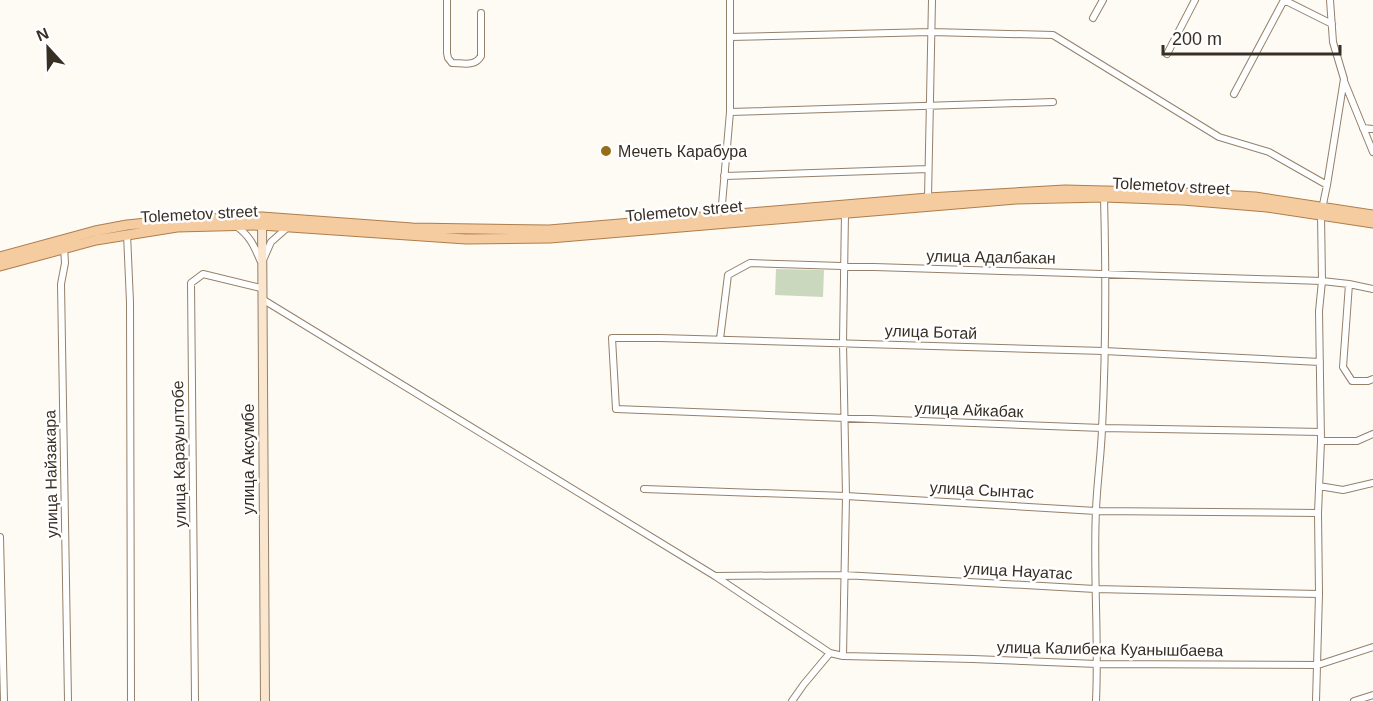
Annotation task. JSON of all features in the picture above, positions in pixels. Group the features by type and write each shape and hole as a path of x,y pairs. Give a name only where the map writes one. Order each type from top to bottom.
{"main road":[{"name":"Tolemetov street","path":"0,266 64,247 128,233 177,227 235,225 262,221 288,226 466,240 550,237 845,213 928,198 1016,192 1106,190 1255,197 1373,223"},
{"name":"Tolemetov street","path":"0,257 63,239 128,225 176,220 262,221 499,231 549,230 894,205 1104,197 1195,201 1373,215"},
{"name":"улица Аксумбе","path":"262,221 265,701"}],"street":[{"path":"447,0 447,53 452,63 472,64 481,56 481,13"},
{"path":"721,216 730,112 730,0"},
{"path":"928,198 932,0"},
{"path":"1093,18 1103,0"},
{"path":"1167,54 1195,0"},
{"path":"1234,94 1284,0 1332,24"},
{"path":"1330,0 1334,48 1373,152"},
{"path":"730,37 931,32 1053,35 1219,137 1269,152 1327,184"},
{"path":"1316,701 1321,441 1319,311 1322,281 1322,210 1344,79"},
{"path":"730,112 1053,102"},
{"path":"1363,128 1373,129"},
{"path":"724,176 928,169"},
{"path":"1096,701 1096,511 1102,428 1106,273 1104,197"},
{"path":"843,657 846,496 843,343 845,213"},
{"path":"235,225 247,234 261,264"},
{"path":"261,264 272,242 288,226"},
{"path":"128,233 130,701"},
{"name":"улица Найзакара","path":"64,247 65,263 61,284 68,701"},
{"name":"улица Адалбакан","path":"720,339 728,275 750,263 1322,281 1373,289"},
{"name":"улица Карауылтобе","path":"195,701 191,283 203,274 261,288"},
{"path":"1349,284 1343,368 1352,381 1373,380"},
{"name":"улица Калибека Куанышбаева","path":"261,298 715,576 830,653 843,657 1097,664 1318,665 1373,647"},
{"name":"улица Ботай","path":"616,409 612,338 720,339 1104,351 1320,362"},
{"name":"улица Айкабак","path":"616,409 1102,428 1321,432"},
{"path":"1321,441 1357,441 1373,434"},
{"path":"1319,486 1343,490 1373,483"},
{"name":"улица Сынтас","path":"644,489 846,496 1096,511 1318,513"},
{"path":"0,537 4,701"},
{"name":"улица Науатас","path":"715,576 843,575 1095,589 1319,594"},
{"path":"792,701 830,653"},
{"path":"1354,701 1373,695"}],"green space":[{"path":"776,269 824,270 823,297 775,295"}],"place":[{"name":"Мечеть Карабура","path":"606,151"}]}
